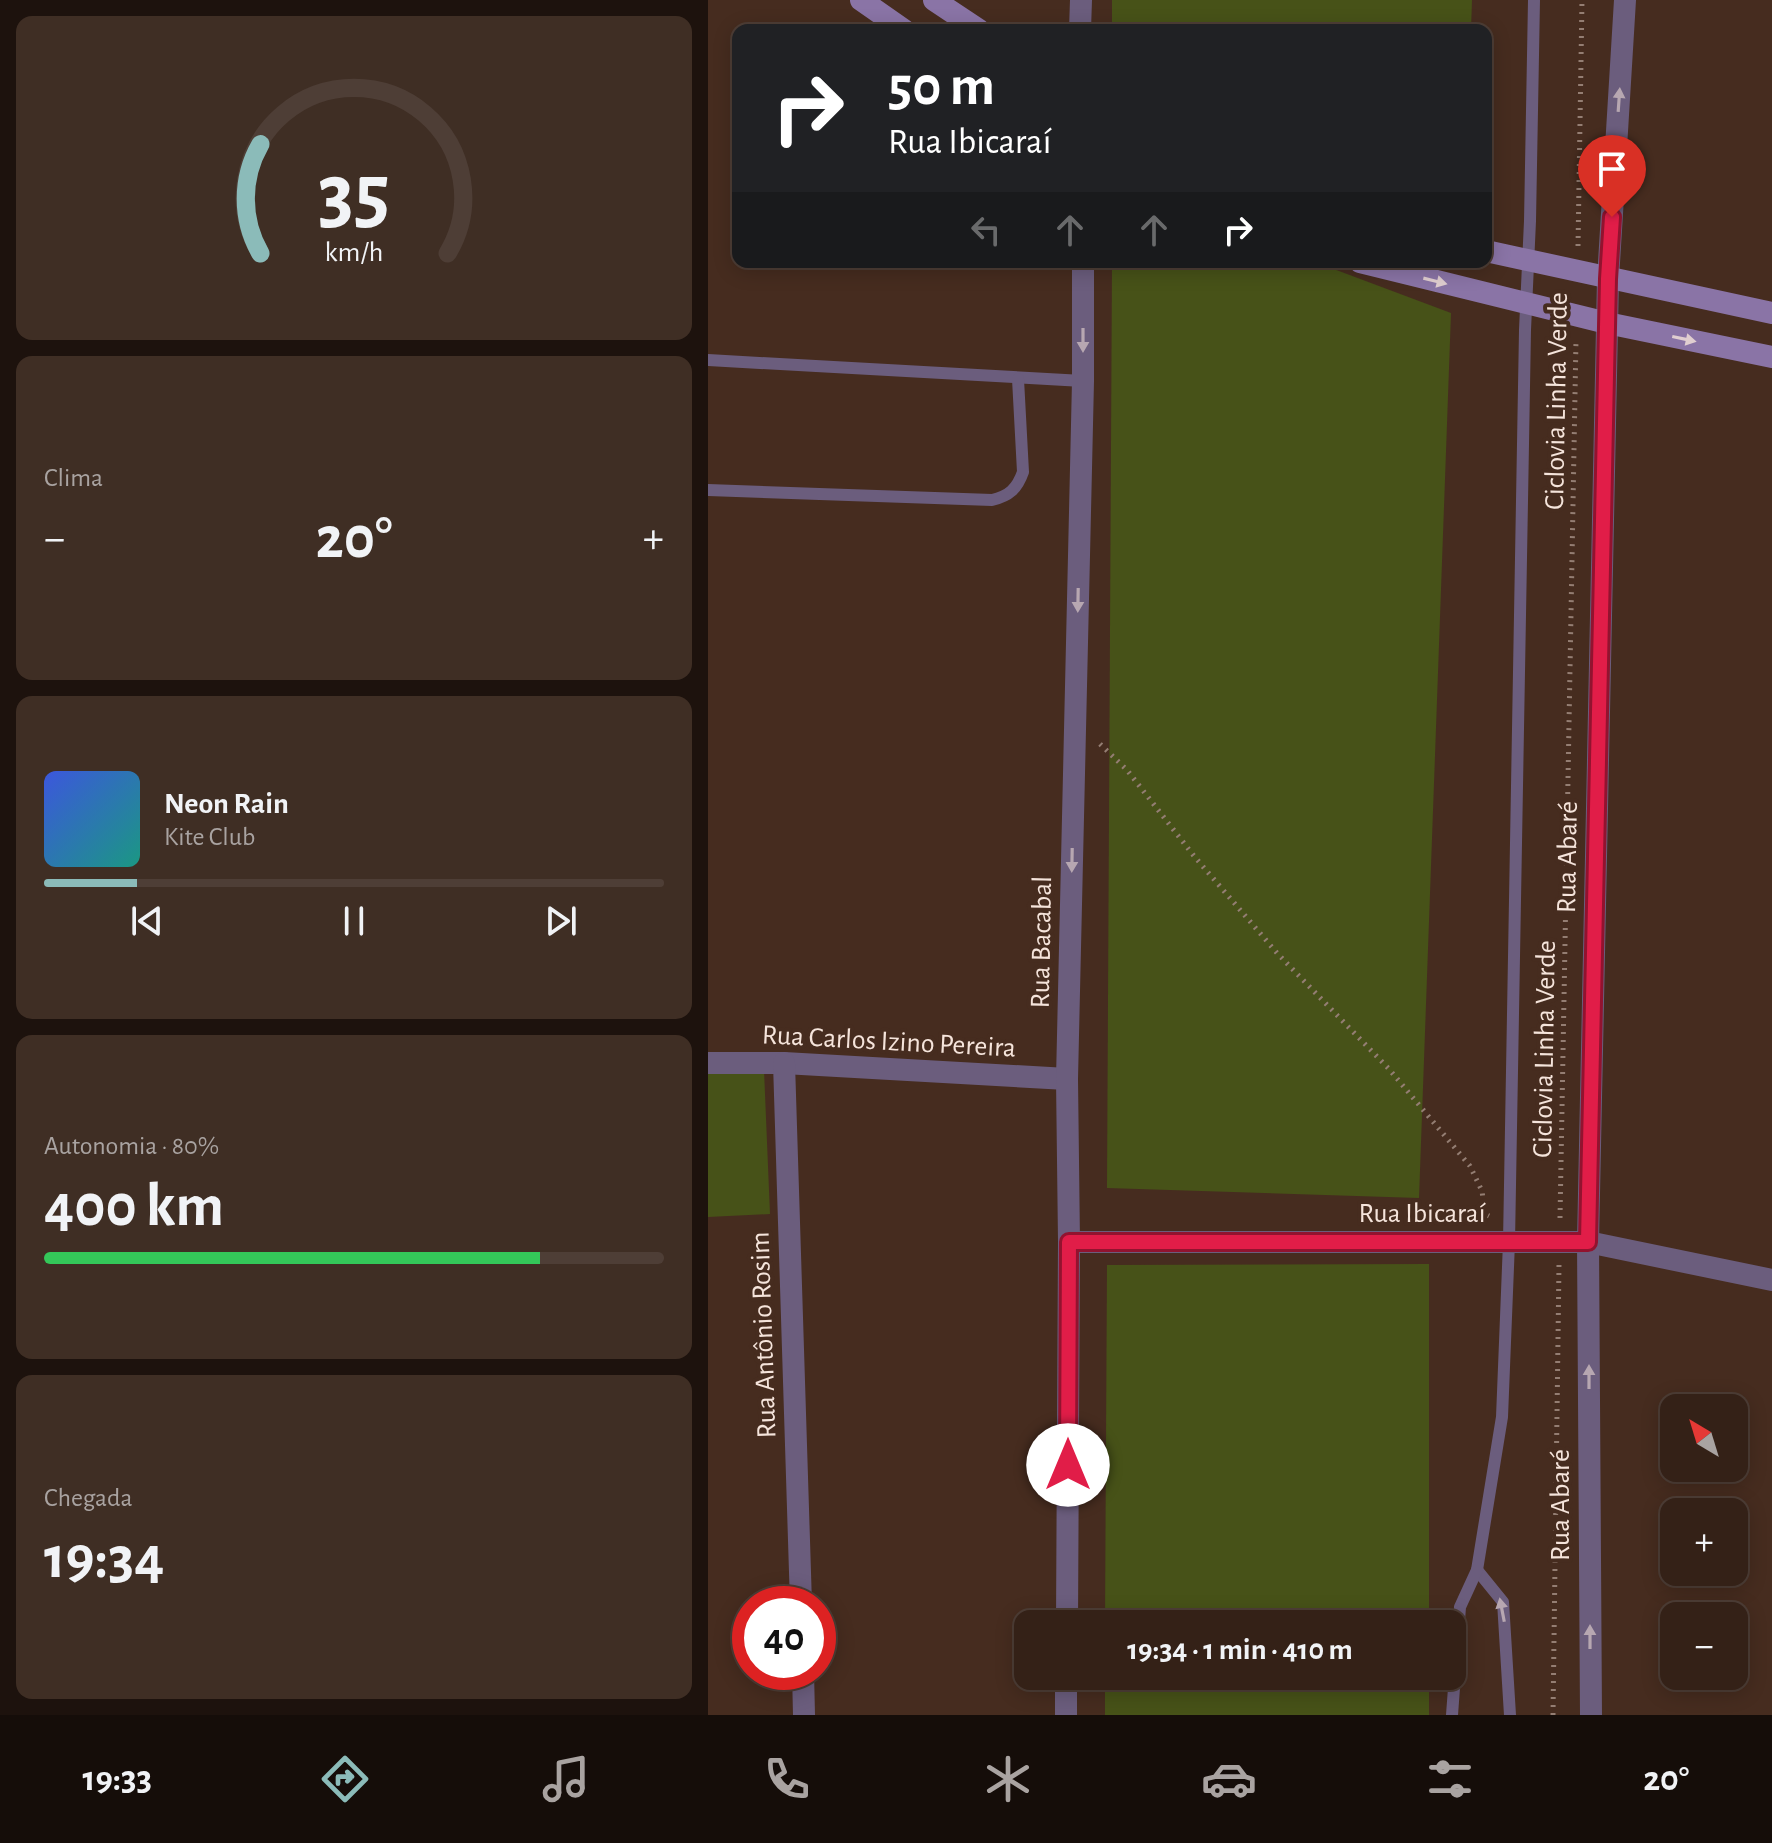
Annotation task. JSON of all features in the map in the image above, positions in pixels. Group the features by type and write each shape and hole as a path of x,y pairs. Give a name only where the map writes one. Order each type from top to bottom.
{"main road":[{"path":"861,0 895,24"},
{"path":"934,0 970,24"},
{"path":"1492,252 1772,313"},
{"path":"1384,268 1607,323 1772,357"}],"street":[{"path":"1080,24 1081,0"},
{"name":"Rua Abaré","path":"1591,1715 1588,1242 1608,279 1625,0"},
{"name":"Rua Bacabal","path":"1067,1610 1067,1079 1083,268"},
{"name":"Rua Carlos Izino Pereira","path":"708,1063 784,1063 1067,1079"},
{"name":"Rua Antônio Rosim","path":"784,1063 800,1586"},
{"name":"Rua Ibicaraí","path":"1069,1242 1588,1242 1772,1280"},
{"path":"803,1690 804,1715"},
{"path":"1066,1690 1066,1715"}],"lane":[{"path":"1452,1715 1460,1607 1477,1570 1502,1417 1509,1242 1525,303 1534,0"},
{"path":"708,360 1083,381"},
{"path":"708,490 992,500 1004,497 1019,483 1023,472 1018,379"},
{"path":"1477,1570 1503,1602 1510,1715"}],"path":[{"name":"Ciclovia Linha Verde","path":"1578,271 1582,0"},
{"name":"Ciclovia Linha Verde","path":"1553,1715 1577,314"},
{"path":"1076,721 1127,770 1259,932 1389,1069 1470,1166 1482,1191 1485,1214"}],"green space":[{"path":"1112,0 1472,0 1471,24 1112,24"},
{"path":"1112,268 1331,268 1451,313 1419,1198 1107,1188"},
{"path":"764,1070 770,1214 708,1217 708,1072"},
{"path":"1429,1264 1429,1610 1105,1610 1107,1265"},
{"path":"1105,1690 1429,1690 1429,1715 1105,1715"}],"route":[{"path":"1068,1465 1069,1242 1588,1242 1608,279 1612,217"}]}
